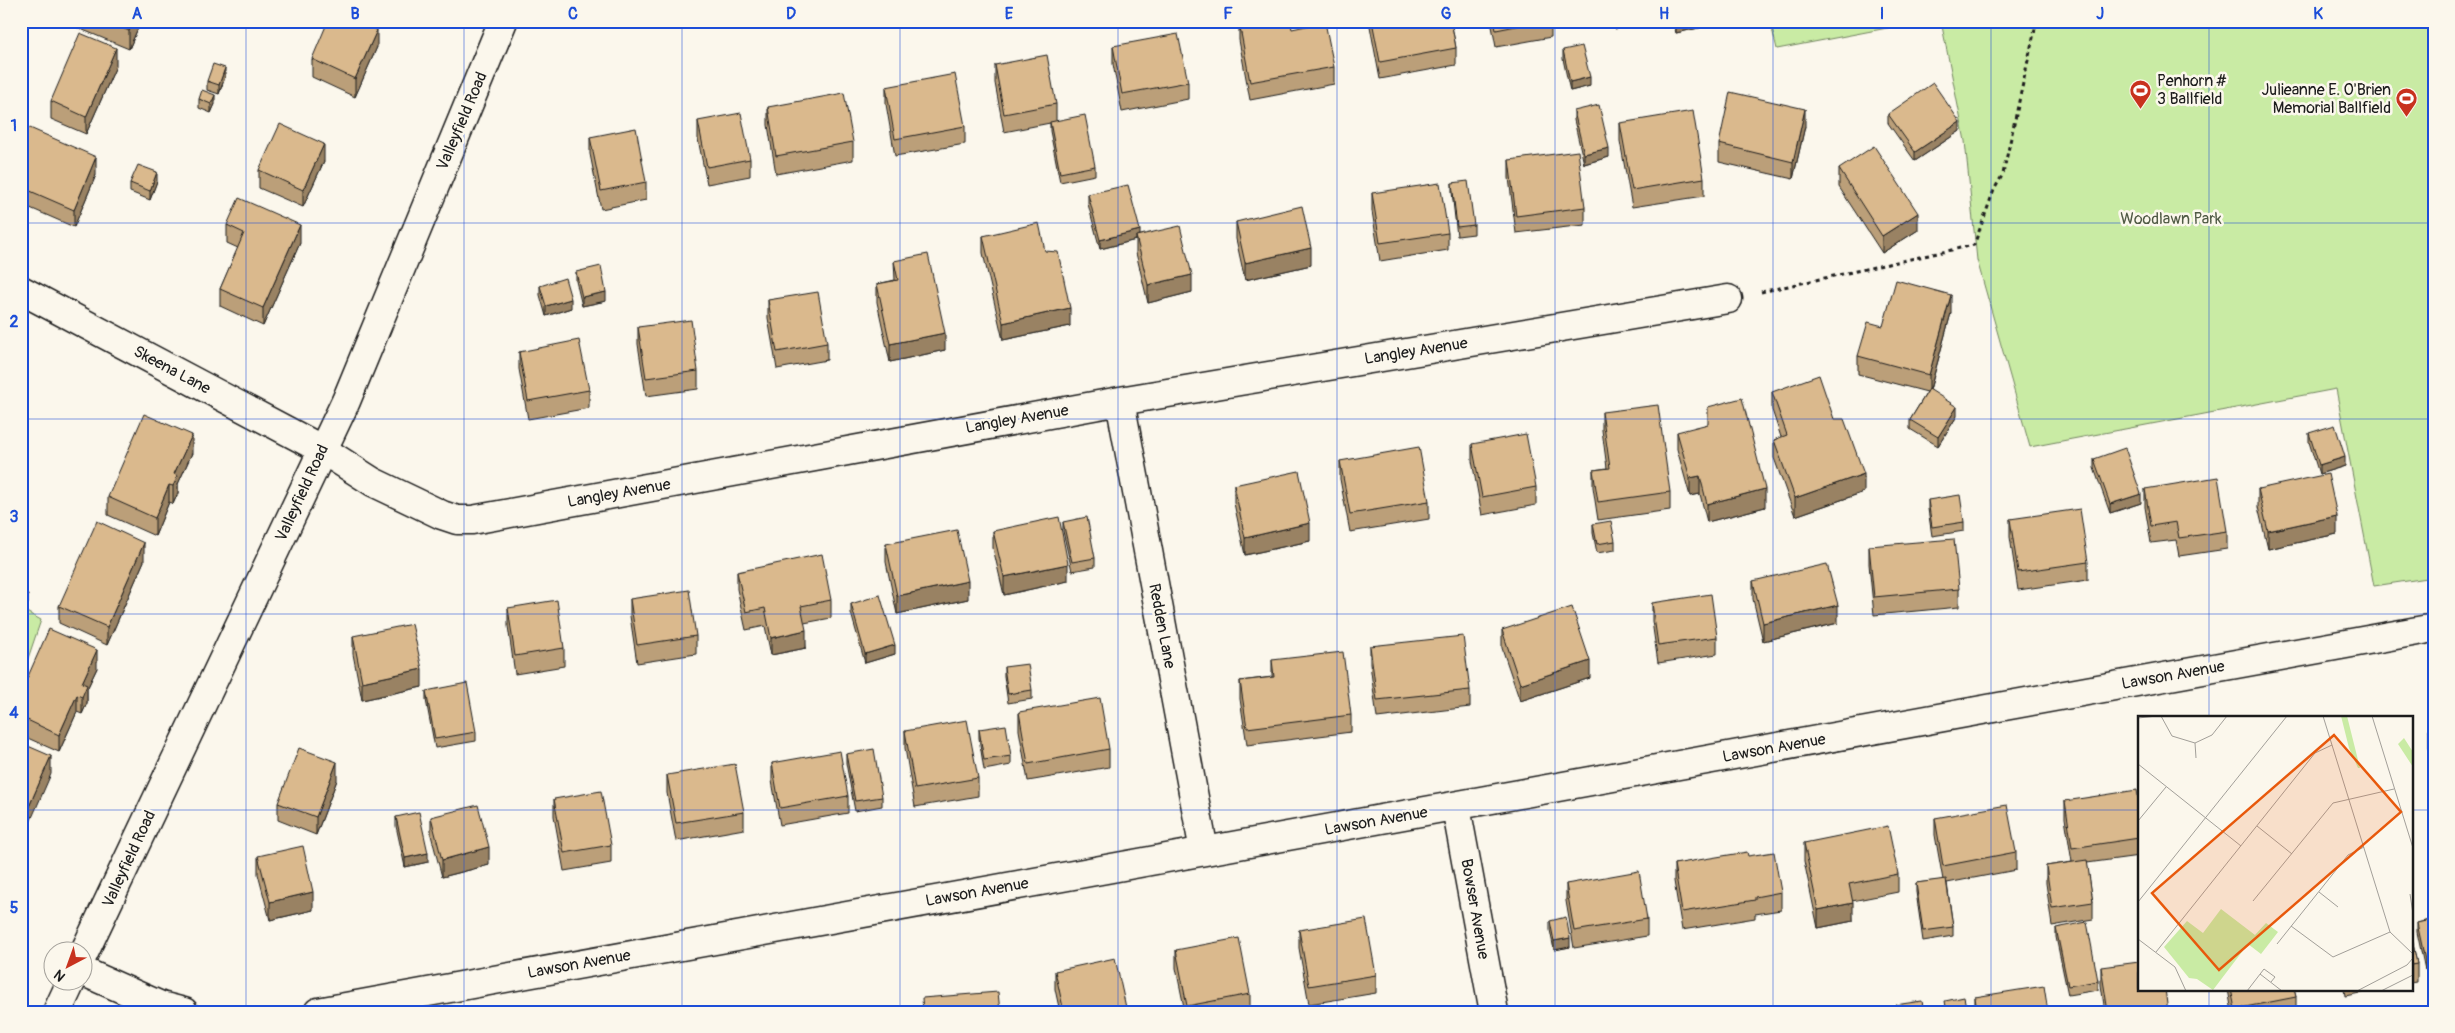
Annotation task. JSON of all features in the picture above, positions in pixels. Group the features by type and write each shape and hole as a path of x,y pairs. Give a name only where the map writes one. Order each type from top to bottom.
{"street":[{"name":"Valleyfield Road","path":"90,940 346,401 504,21"},
{"name":"Skeena Lane","path":"21,290 323,450"},
{"name":"Langley Avenue","path":"323,450 373,482 442,516 457,520 472,520 1120,401 1728,299"},
{"name":"Redden Lane","path":"1120,401 1204,851"},
{"name":"Lawson Avenue","path":"318,1012 2434,628"},
{"name":"Bowser Avenue","path":"1456,807 1494,1012"},
{"path":"92,975 161,1006 184,1012"},
{"path":"57,1012 67,990"}],"path":[{"path":"2032,21 2036,24 2052,21"},
{"path":"1728,299 1974,245 1994,190 2004,174 2036,24"}],"green space":[{"path":"1770,21 1924,21 1777,49"},
{"name":"Woodlawn Park","path":"1941,21 2434,21 2434,577 2374,586 2336,389 2030,447 1977,260 1965,141"},
{"path":"21,609 41,620 21,679"}],"building":[{"path":"106,21 133,21 129,31"},
{"path":"328,21 358,21 377,30 355,79 312,59"},
{"path":"1290,21 1292,29 1325,22 1334,67 1250,82 1239,22"},
{"path":"1372,21 1451,21 1456,48 1380,62"},
{"path":"1494,21 1542,21 1496,30"},
{"path":"1675,21 1690,21 1676,24"},
{"path":"80,33 116,48 86,117 51,101"},
{"path":"1178,34 1188,82 1122,94 1113,46"},
{"path":"1582,46 1590,77 1570,82 1563,50"},
{"path":"1047,55 1056,104 1004,114 995,65"},
{"path":"213,64 225,68 219,85 207,81"},
{"path":"955,74 965,126 895,139 886,87"},
{"path":"1933,83 1960,122 1915,152 1888,114"},
{"path":"202,90 215,95 211,104 199,99"},
{"path":"1730,92 1805,109 1793,162 1719,144"},
{"path":"844,93 853,142 776,156 768,107"},
{"path":"1599,105 1609,148 1584,154 1574,111"},
{"path":"1693,111 1704,178 1632,190 1620,123"},
{"path":"741,113 750,159 707,167 698,121"},
{"path":"1085,115 1095,166 1060,173 1050,122"},
{"path":"280,124 324,144 303,190 259,170"},
{"path":"23,125 96,157 74,210 21,187 21,130"},
{"path":"636,128 646,182 601,191 590,137"},
{"path":"1874,146 1918,213 1882,236 1839,169"},
{"path":"1578,151 1585,207 1516,216 1509,160"},
{"path":"138,165 157,172 150,191 130,183"},
{"path":"1468,181 1474,225 1457,227 1452,183"},
{"path":"1440,183 1448,233 1380,243 1372,193"},
{"path":"1128,185 1140,230 1100,240 1088,194"},
{"path":"239,198 300,225 263,308 220,289 244,233 227,225"},
{"path":"1302,206 1311,248 1245,263 1236,222"},
{"path":"1039,223 1045,251 1058,252 1070,308 1003,323 983,236"},
{"path":"1180,226 1192,275 1148,285 1136,236"},
{"path":"928,254 945,333 890,344 877,284 898,280 894,261"},
{"path":"601,266 606,292 582,297 576,272"},
{"path":"565,278 571,299 546,306 540,286"},
{"path":"1896,280 1951,295 1929,375 1858,356 1868,322 1883,326"},
{"path":"818,292 827,343 777,352 768,300"},
{"path":"691,320 698,371 646,378 638,327"},
{"path":"579,340 589,390 528,401 519,352"},
{"path":"21,373 25,375 21,384"},
{"path":"1819,375 1834,419 1844,419 1864,474 1795,498 1774,440 1787,435 1772,392"},
{"path":"1929,389 1957,407 1938,437 1910,420"},
{"path":"1742,398 1765,489 1707,504 1700,476 1690,478 1677,432 1708,424 1708,407"},
{"path":"1658,405 1670,492 1598,502 1593,470 1610,468 1602,412"},
{"path":"144,414 192,435 174,474 178,476 173,486 169,485 155,518 108,497"},
{"path":"2335,425 2345,457 2319,465 2309,433"},
{"path":"1526,434 1536,487 1482,497 1472,444"},
{"path":"1419,447 1429,501 1350,514 1340,461"},
{"path":"2125,448 2141,494 2110,504 2094,459"},
{"path":"1299,471 1310,523 1245,538 1234,485"},
{"path":"2328,474 2337,516 2268,531 2258,489"},
{"path":"2218,477 2227,531 2179,538 2176,522 2151,526 2145,489"},
{"path":"1960,495 1964,522 1932,527 1928,500"},
{"path":"2080,509 2088,562 2018,572 2010,519"},
{"path":"1059,517 1068,564 1004,577 993,531"},
{"path":"1087,517 1095,558 1072,562 1063,522"},
{"path":"97,521 144,543 107,627 59,606"},
{"path":"1611,521 1615,541 1597,544 1593,524"},
{"path":"957,530 968,581 897,596 886,544"},
{"path":"1954,539 1959,589 1874,597 1869,546"},
{"path":"822,554 831,600 801,606 806,630 771,638 765,608 746,612 737,572"},
{"path":"1827,564 1838,605 1763,623 1753,581"},
{"path":"689,590 696,636 637,645 630,599"},
{"path":"21,591 28,594 22,607 21,607"},
{"path":"1711,594 1717,637 1658,645 1652,603"},
{"path":"880,595 895,645 865,654 851,604"},
{"path":"557,600 564,648 515,656 508,608"},
{"path":"1572,607 1590,661 1520,684 1502,630"},
{"path":"412,624 422,669 362,682 353,636"},
{"path":"49,629 97,650 82,683 87,685 82,697 77,695 59,735 21,717 21,692"},
{"path":"1463,636 1470,690 1377,700 1370,646"},
{"path":"1343,652 1351,715 1247,728 1240,681 1274,677 1272,660"},
{"path":"1028,664 1032,690 1008,694 1004,667"},
{"path":"467,683 476,732 435,739 426,691"},
{"path":"1100,698 1109,749 1028,764 1019,712"},
{"path":"967,720 978,778 915,789 905,731"},
{"path":"1006,725 1011,756 984,760 979,729"},
{"path":"2434,728 2434,751 2429,729"},
{"path":"21,743 51,756 21,825"},
{"path":"299,748 337,762 316,817 278,803"},
{"path":"874,749 882,797 855,801 846,754"},
{"path":"840,751 848,796 780,808 772,763"},
{"path":"735,764 744,812 676,823 667,775"},
{"path":"2137,790 2138,838 2072,848 2065,801"},
{"path":"601,791 611,845 564,853 554,799"},
{"path":"478,805 489,847 442,860 431,817"},
{"path":"2007,805 2016,852 1943,866 1935,818"},
{"path":"419,812 428,853 405,858 396,817"},
{"path":"1888,826 1898,874 1849,884 1853,903 1818,910 1804,843"},
{"path":"303,846 313,892 270,902 258,856"},
{"path":"1747,852 1748,856 1774,852 1781,892 1755,897 1755,900 1682,912 1674,864"},
{"path":"2087,860 2093,902 2052,908 2046,866"},
{"path":"1639,871 1647,919 1574,931 1566,884"},
{"path":"1946,879 1953,927 1923,931 1916,883"},
{"path":"1566,917 1570,938 1554,941 1550,921"},
{"path":"1366,919 1376,975 1309,986 1299,930"},
{"path":"2434,919 2434,959 2425,960 2417,923"},
{"path":"2087,922 2098,981 2068,986 2056,928"},
{"path":"1239,938 1250,994 1187,1006 1176,950"},
{"path":"2412,939 2417,964 2412,965"},
{"path":"1115,958 1127,1012 1064,1012 1055,971"},
{"path":"2138,962 2138,990 2165,990 2168,1012 2108,1012 2101,967"},
{"path":"2044,986 2048,1012 1977,1012 1975,997"},
{"path":"2231,990 2294,990 2296,997 2235,1009"},
{"path":"998,992 1000,1012 923,1012 922,998"},
{"path":"1964,997 1967,1012 1947,1012 1945,1001"},
{"path":"1922,1001 1924,1012 1884,1012 1896,1010 1895,1005"}],"place":[{"name":"Penhorn # 3 Ballfield","path":"2141,109"},
{"name":"Julieanne E. O'Brien Memorial Ballfield","path":"2407,118"}]}
